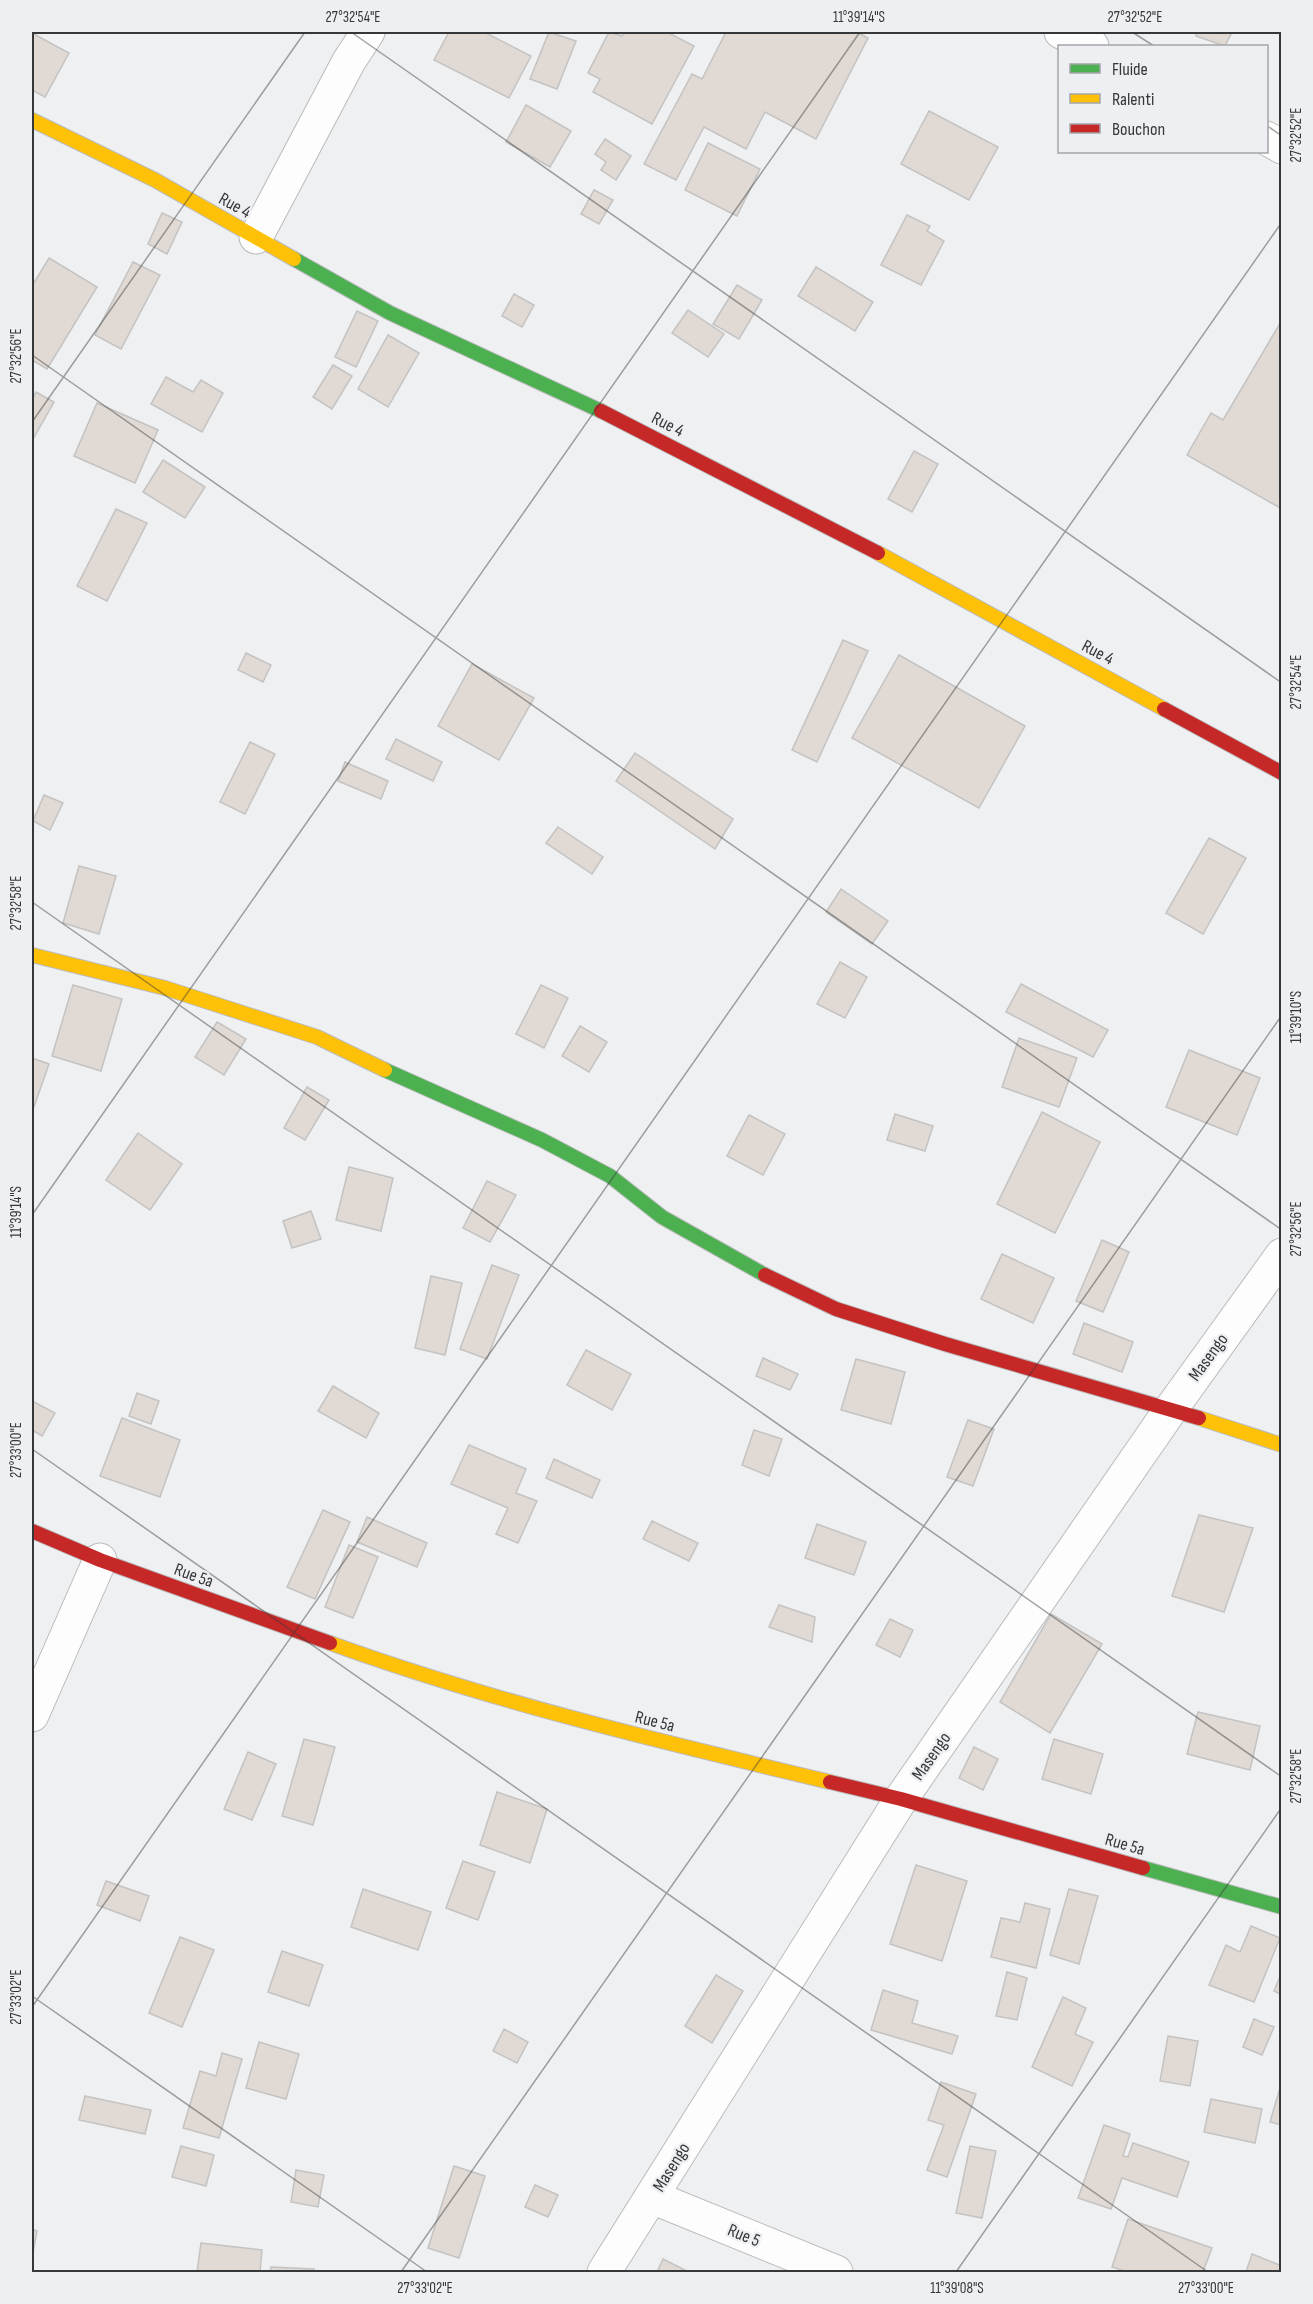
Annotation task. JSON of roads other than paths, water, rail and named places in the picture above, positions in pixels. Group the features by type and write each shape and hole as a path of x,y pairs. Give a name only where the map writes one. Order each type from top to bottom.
{"street":[{"path":"256,237 349,61 368,32"},
{"path":"1061,32 1090,45"},
{"name":"Rue 4","path":"32,120 155,180 390,313 633,426 879,554 1281,773"},
{"path":"1268,139 1281,147"},
{"path":"32,955 165,988 317,1037 610,1176 662,1217 784,1286 836,1309 945,1344 1171,1409 1281,1445"},
{"name":"Masengo","path":"604,2272 901,1799 1171,1409 1281,1256"},
{"name":"Rue 5a","path":"32,1531 100,1560 407,1671 643,1737 901,1799 1281,1907"},
{"path":"32,1715 100,1560"},
{"name":"Rue 5","path":"652,2197 836,2272"}]}
